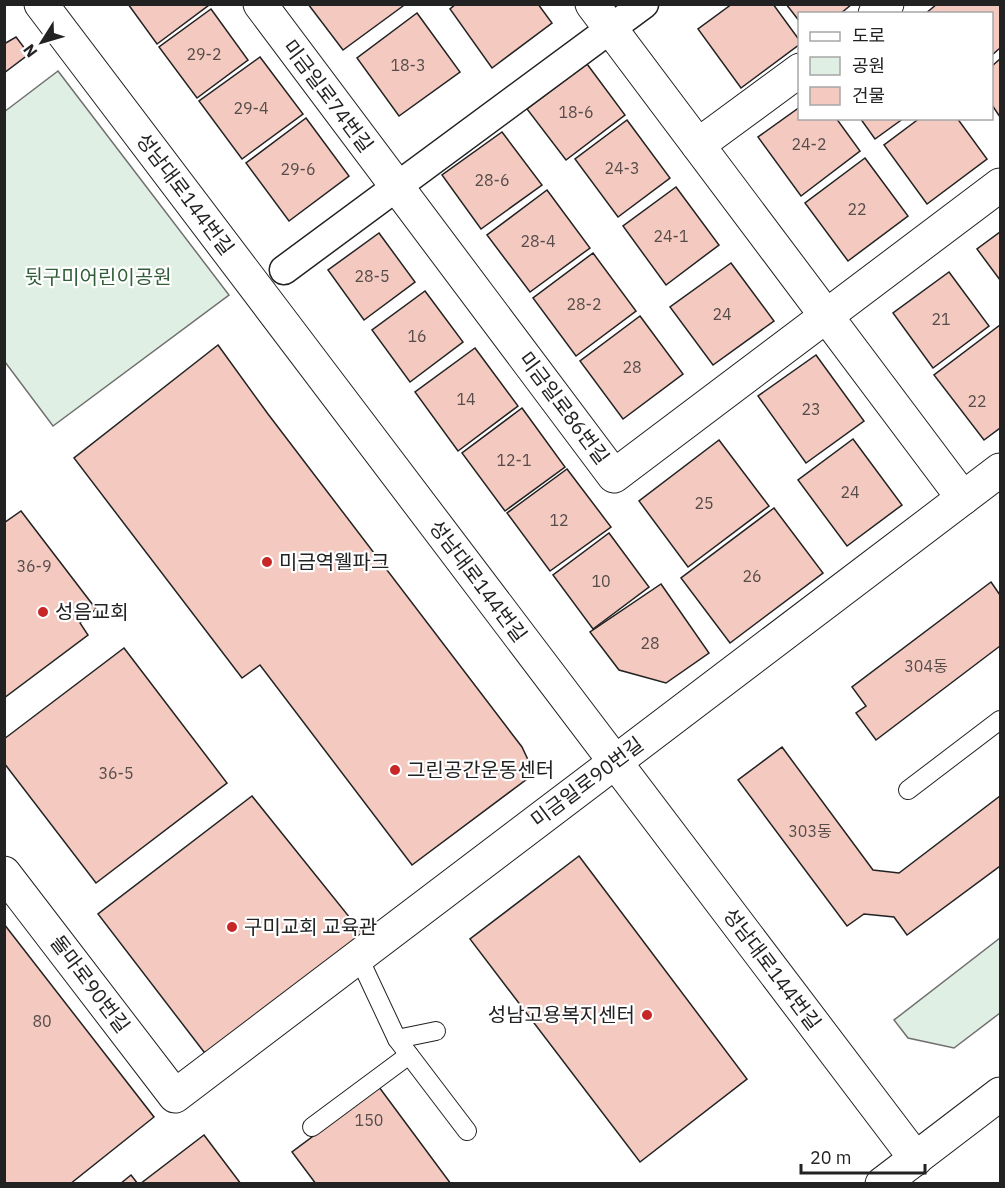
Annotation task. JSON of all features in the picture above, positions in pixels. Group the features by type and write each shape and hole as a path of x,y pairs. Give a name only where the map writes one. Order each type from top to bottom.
{"street":[{"name":"성남대로144번길","path":"41,4 916,1158"},
{"name":"미금일로74번길","path":"260,4 396,187"},
{"path":"284,270 396,187 601,16 644,4"},
{"path":"601,16 963,498"},
{"path":"698,145 798,71"},
{"name":"미금일로86번길","path":"396,187 614,476 1000,185"},
{"name":"미금일로90번길","path":"175,1096 1000,470"},
{"name":"돌마로90번길","path":"4,873 175,1096"},
{"path":"882,1184 1000,1094"}],"lane":[{"path":"908,790 1000,720"},
{"path":"359,958 397,1038 467,1131"},
{"path":"397,1038 436,1031"},
{"path":"312,1128 409,1055"}],"green space":[{"name":"뒷구미어린이공원","path":"58,71 229,295 53,426 5,362 4,112"},
{"path":"1000,938 1000,1013 954,1048 908,1038 894,1020"}],"building":[{"path":"128,4 209,4 209,5 157,44"},
{"path":"308,4 401,4 403,6 343,50"},
{"path":"456,4 538,4 552,23 492,68 450,9"},
{"path":"732,4 773,4 798,38 798,45 741,88 698,29"},
{"path":"786,4 852,4 842,12 798,12 798,19"},
{"path":"937,4 1000,4 1000,48 993,54 993,12 927,12"},
{"path":"211,9 248,60 197,98 159,47"},
{"path":"417,13 460,72 399,116 357,58"},
{"path":"16,37 29,54 4,73 4,44"},
{"path":"260,57 303,114 242,159 199,101"},
{"path":"1000,59 1000,117 993,106 993,65"},
{"path":"587,64 625,115 566,160 527,109"},
{"path":"798,108 798,120 837,120 860,151 801,196 758,137"},
{"path":"306,118 349,176 289,221 246,163"},
{"path":"627,120 670,178 618,217 575,159"},
{"path":"861,120 901,120 875,139"},
{"path":"917,120 958,120 987,159 927,204 884,145"},
{"path":"502,132 542,185 481,229 442,175"},
{"path":"865,158 908,216 848,261 805,203"},
{"path":"676,187 719,245 666,285 623,226"},
{"path":"547,190 590,248 530,292 487,235"},
{"path":"1000,232 1000,280 977,249"},
{"path":"379,233 415,282 364,320 328,270"},
{"path":"593,253 636,311 576,356 533,298"},
{"path":"731,263 774,321 713,365 670,307"},
{"path":"949,272 989,326 933,368 893,313"},
{"path":"425,291 463,342 410,382 372,330"},
{"path":"640,316 683,374 623,419 580,361"},
{"path":"1000,325 1000,428 984,440 934,375"},
{"name":"미금역웰파크","path":"218,345 522,747 530,764 527,779 412,865 260,665 242,678 74,458"},
{"path":"475,348 518,406 458,451 415,392"},
{"path":"816,355 864,421 806,463 758,396"},
{"path":"522,408 565,467 505,511 462,453"},
{"path":"853,439 902,505 847,546 798,480"},
{"path":"719,440 769,506 688,567 639,501"},
{"path":"567,469 611,527 550,571 507,513"},
{"path":"774,508 823,573 730,643 681,578"},
{"path":"21,511 96,609 80,623 88,635 4,698 4,523"},
{"path":"609,533 649,587 593,629 553,575"},
{"path":"991,582 1000,595 1000,646 876,740 856,713 866,706 852,687"},
{"path":"661,584 709,653 666,683 619,670 590,632"},
{"path":"124,648 227,783 96,883 4,763 4,739"},
{"path":"782,747 873,870 899,873 1000,796 1000,866 907,935 894,917 864,914 847,926 738,780"},
{"name":"구미교회 교육관","path":"252,796 367,939 220,1052 204,1052 98,914"},
{"path":"579,856 747,1079 640,1162 470,939"},
{"path":"4,924 154,1117 70,1184 4,1184"},
{"path":"379,1087 451,1184 316,1184 292,1152"},
{"path":"204,1135 241,1184 140,1184"},
{"path":"131,1175 138,1184 120,1184"}],"place":[{"name":"미금역웰파크","path":"267,562"},
{"name":"성음교회","path":"43,612"},
{"name":"그린공간운동센터","path":"395,770"},
{"name":"구미교회 교육관","path":"232,927"},
{"name":"성남고용복지센터","path":"647,1015"}]}
